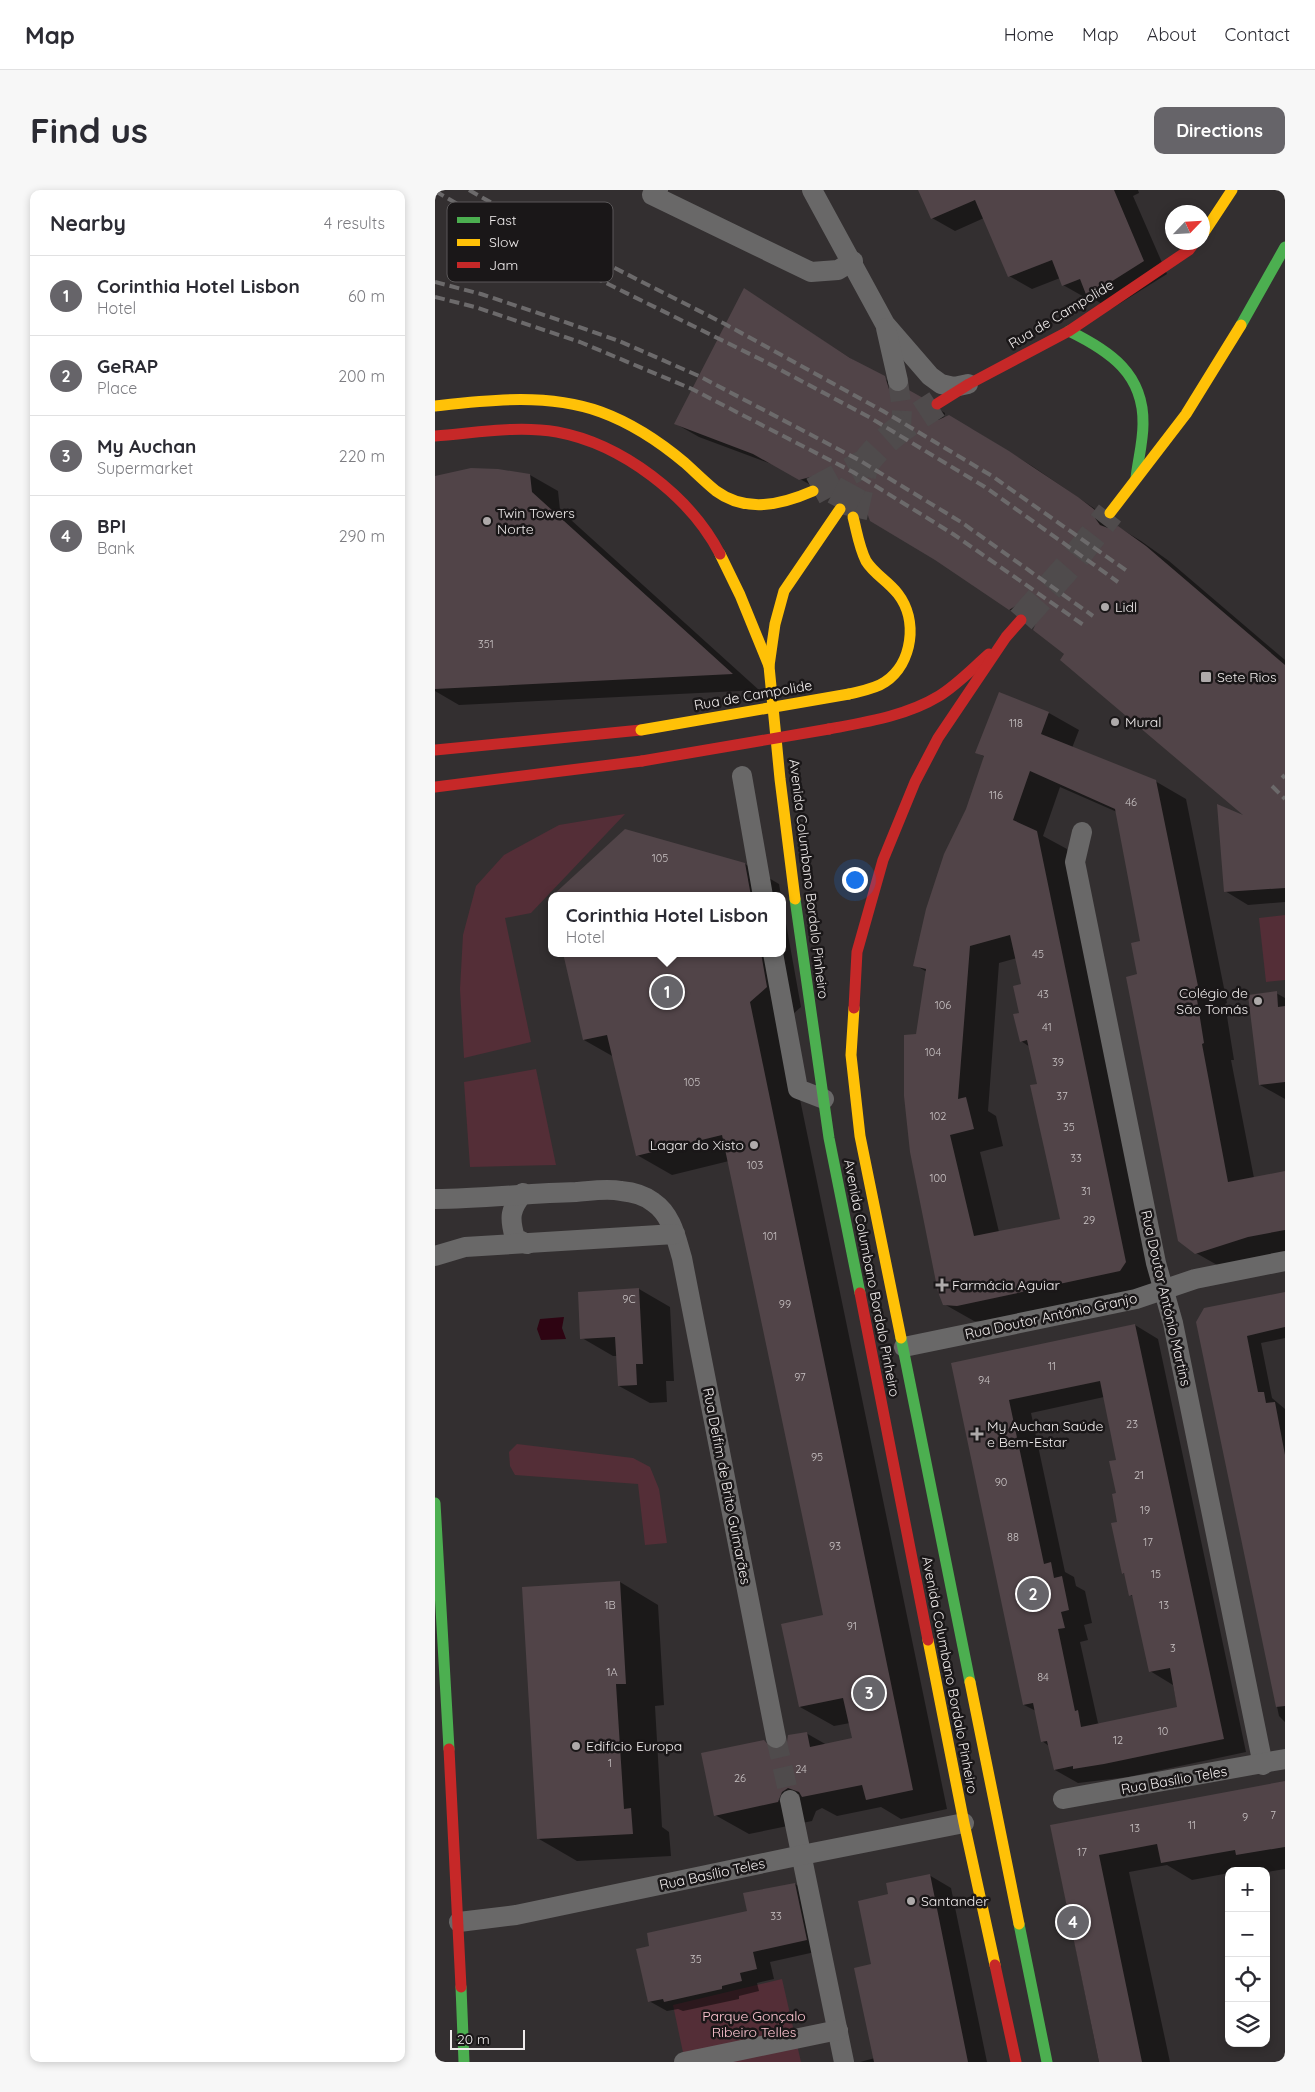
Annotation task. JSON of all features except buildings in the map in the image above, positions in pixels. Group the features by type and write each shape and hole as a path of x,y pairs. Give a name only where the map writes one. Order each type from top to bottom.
{"main road":[{"path":"1210,223 1232,190"},
{"path":"1110,513 1186,414 1231,342 1285,247"},
{"name":"Rua de Campolide","path":"937,404 969,384 1069,331 1189,250"},
{"path":"1069,331 1092,341 1108,351 1130,374 1140,395 1143,423 1136,479"},
{"path":"435,406 507,398 556,400 600,412 635,428 659,443 718,493 735,502 751,506 765,506 788,502 813,491"},
{"path":"435,436 519,430 557,432 615,454 644,471 669,489 694,514 711,536 725,561 769,666"},
{"name":"Avenida Columbano Bordalo Pinheiro","path":"840,509 784,591 775,624 769,666 780,779 823,1099 835,1166 1016,2062"},
{"name":"Rua de Campolide","path":"435,750 641,730 849,694 885,682 894,674 908,649 911,623 898,594 868,563 859,542 853,517"},
{"name":"Avenida Columbano Bordalo Pinheiro","path":"1021,620 1006,638 938,738 915,782 883,860 857,952 851,1055 860,1136 904,1348 994,1816 1047,2062"},
{"path":"435,787 642,761 885,719 915,708 939,696 960,680 1006,638"},
{"path":"441,801 454,786"},
{"path":"435,1503 459,1922 464,2062"}],"street":[{"path":"658,190 652,195 736,234 811,272 838,270 853,262"},
{"path":"812,190 853,262 885,324 930,376 941,384 954,388 969,384"},
{"path":"885,324 898,381"},
{"path":"741,776 762,892"},
{"name":"Rua Doutor António Martins","path":"1082,832 1075,862 1156,1263 1173,1323 1263,1765"},
{"path":"774,957 798,1089 823,1099"},
{"name":"Rua Delfim de Brito Guimarães","path":"435,1199 460,1200 523,1194 619,1190 640,1195 654,1202 664,1212 675,1234 682,1258 776,1738"},
{"path":"523,1194 513,1206 510,1222 515,1238 527,1244"},
{"path":"435,1256 465,1247 675,1234"},
{"name":"Rua Doutor António Granjo","path":"904,1348 1136,1299 1195,1279 1285,1261"},
{"name":"Rua Basílio Teles","path":"1063,1799 1285,1760"},
{"path":"790,1800 802,1854 829,2032 844,2062"},
{"name":"Rua Basílio Teles","path":"459,1922 516,1915 802,1854 968,1822"},
{"path":"684,2062 829,2032"}],"green space":[{"path":"625,814 551,892 548,892 548,895 531,913 505,918 531,1042 464,1058 460,989 463,935 476,886 504,855 559,825"},
{"path":"1285,915 1285,980 1266,982 1259,918"},
{"path":"536,1069 556,1165 470,1167 464,1082"},
{"path":"517,1444 633,1458 650,1467 659,1489 667,1543 645,1545 638,1484 515,1475 510,1466 509,1452"},
{"name":"Parque Gonçalo Ribeiro Telles","path":"782,1979 801,2062 685,2062 673,2005"}],"shaded area":[{"path":"564,1317 562,1328 566,1339 541,1340 537,1329 540,1319"}],"tunnel":[{"path":"898,381 902,410 901,428"},
{"path":"840,509 865,464 880,446 937,404"},
{"path":"813,491 865,463"},
{"path":"853,517 865,463"},
{"path":"1021,620 1073,561 1110,513"},
{"path":"776,1738 790,1800"}],"railway":[{"path":"469,190 490,202"},
{"path":"435,191 454,202"},
{"path":"613,267 725,324 883,411 992,476 1127,571"},
{"path":"435,282 481,294 619,341 699,376 859,460 961,522 1093,616"},
{"path":"604,282 762,360 869,417 985,487 1118,582"},
{"path":"435,297 475,307 580,342 692,389 853,472 953,534 1085,626"},
{"path":"1282,775 1285,778"},
{"path":"1272,786 1285,799"}],"traffic: fast":[{"path":"1241,325 1285,247"},
{"path":"1069,331 1111,356 1122,366 1138,391 1142,406 1143,424 1136,478"},
{"path":"795,899 829,1138 860,1293"},
{"path":"901,1338 970,1682"},
{"path":"435,1503 449,1749"},
{"path":"1019,1924 1047,2062"},
{"path":"461,1987 464,2062"}],"traffic: slow":[{"path":"1210,223 1232,190"},
{"path":"1110,513 1186,414 1241,325"},
{"path":"435,406 497,400 539,400 581,406 612,416 645,434 675,455 716,491 727,498 751,504 764,504 789,500 813,491"},
{"path":"795,899 780,779 769,666 775,624 784,591 840,509"},
{"path":"849,694 877,686 894,674 902,664 907,653 910,628 904,604 898,594 866,561 853,517"},
{"path":"720,554 740,595 769,666"},
{"path":"641,730 849,694"},
{"path":"854,1008 851,1055 860,1136 901,1338"},
{"path":"928,1640 964,1823 995,1965"},
{"path":"970,1682 1019,1924"}],"traffic: jam":[{"path":"937,404 969,384 1069,331 1189,250"},
{"path":"435,436 496,430 542,430 581,438 606,448 652,476 672,493 691,512 720,554"},
{"path":"854,1008 857,952 883,860 915,782 938,738 1006,637 1021,620"},
{"path":"829,729 885,717 926,703 952,687 989,654"},
{"path":"642,761 829,729"},
{"path":"435,750 641,730"},
{"path":"435,787 642,761"},
{"path":"860,1293 928,1640"},
{"path":"449,1749 461,1987"},
{"path":"995,1965 1016,2062"}],"place":[{"name":"Twin Towers Norte","path":"487,521"},
{"name":"Lidl","path":"1105,607"},
{"name":"Sete Rios","path":"1206,677"},
{"name":"Mural","path":"1115,722"},
{"name":"Corinthia Hotel Lisbon","path":"667,992"},
{"name":"Colégio de São Tomás","path":"1258,1001"},
{"name":"Lagar do Xisto","path":"754,1145"},
{"name":"Farmácia Aguiar","path":"942,1285"},
{"name":"My Auchan Saúde e Bem-Estar","path":"977,1434"},
{"name":"GeRAP","path":"1033,1594"},
{"name":"My Auchan","path":"869,1693"},
{"name":"Edifício Europa","path":"576,1746"},
{"name":"Santander","path":"911,1901"},
{"name":"BPI","path":"1073,1922"}]}
